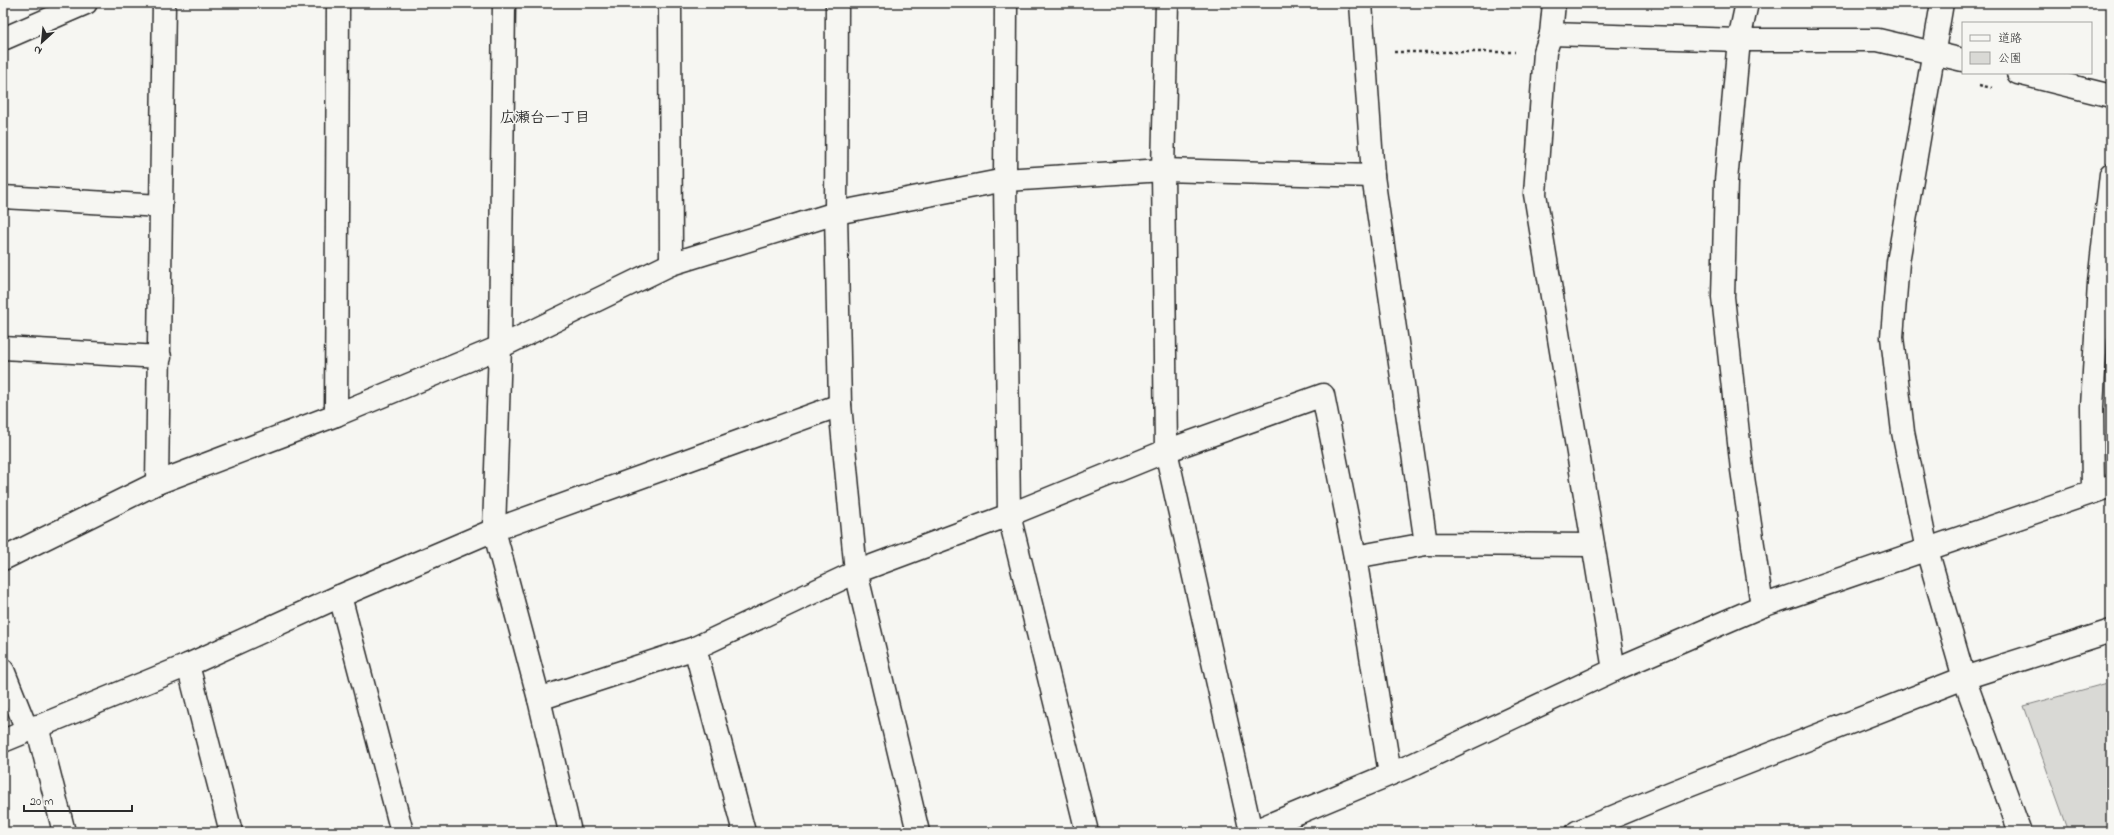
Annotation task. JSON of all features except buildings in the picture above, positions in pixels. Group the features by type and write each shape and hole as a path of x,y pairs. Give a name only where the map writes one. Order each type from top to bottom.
{"street":[{"path":"3,39 86,3"},
{"path":"157,483 164,3"},
{"path":"336,415 338,3"},
{"path":"504,3 500,347 494,530 539,699 570,832"},
{"path":"670,3 671,264"},
{"path":"837,3 836,214 840,405 856,572 918,832"},
{"path":"1006,3 1009,515 1087,832"},
{"path":"1167,3 1163,170 1166,451 1251,832 1390,774 1614,670 1762,606 2102,489 2092,407 2100,283 2111,174"},
{"path":"1361,3 1373,176 1426,544"},
{"path":"1554,3 1551,34 1545,52 1535,194 1614,670"},
{"path":"1747,3 1740,40 1726,181 1724,297 1742,470 1762,606"},
{"path":"1942,3 1898,262 1892,337 1903,432 1926,550 1964,678 2020,832"},
{"path":"1551,34 1740,40 1878,40 1962,60"},
{"path":"2022,74 2111,96"},
{"path":"3,559 157,483 336,415 500,347 671,264 836,214 1006,180 1163,170 1373,176"},
{"path":"3,197 161,206"},
{"path":"3,348 160,356"},
{"path":"539,699 695,648 856,572 1009,515 1166,451 1323,395 1355,557 1390,774"},
{"path":"3,740 188,665 340,596 494,530 840,405"},
{"path":"1355,557 1426,544 1593,545"},
{"path":"340,596 402,832"},
{"path":"1577,832 1673,792 1964,678 2111,631"},
{"path":"695,648 744,832"},
{"path":"188,665 231,832"},
{"path":"3,670 32,728 64,832"}],"green space":[{"path":"2111,682 2111,832 2069,832 2024,706"}],"district":[{"name":"広瀬台一丁目","path":"545,117"}]}
